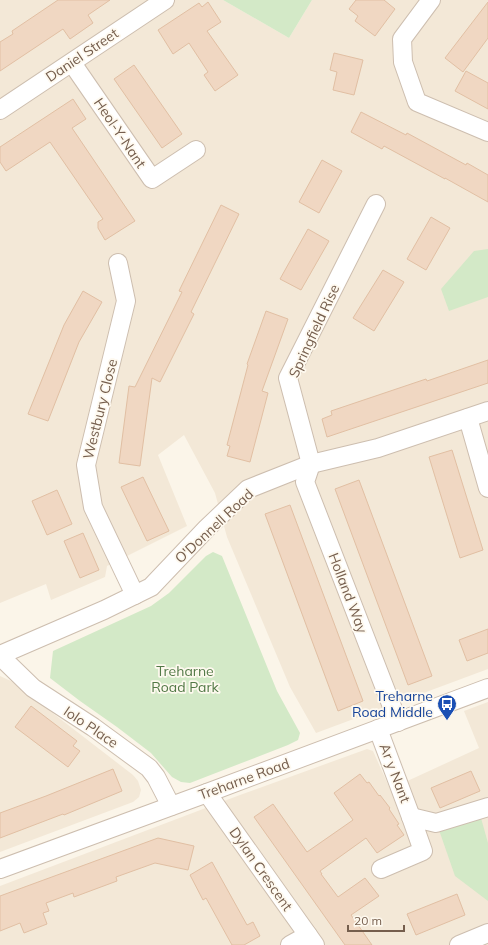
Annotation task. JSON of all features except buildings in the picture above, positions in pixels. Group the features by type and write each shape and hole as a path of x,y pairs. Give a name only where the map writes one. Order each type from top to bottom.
{"street":[{"name":"Daniel Street","path":"0,110 164,0"},
{"path":"431,0 402,39 402,62 417,102 488,132"},
{"name":"Heol-Y-Nant","path":"72,62 152,179 196,150"},
{"name":"Springfield Rise","path":"311,464 288,378 376,204"},
{"name":"Westbury Close","path":"118,263 126,301 86,466 93,507 135,595"},
{"name":"O'Donnell Road","path":"0,656 152,587 207,528 248,489 311,464 378,448 488,411"},
{"path":"468,418 488,488"},
{"name":"Holland Way","path":"311,464 305,482 398,722"},
{"name":"Iolo Place","path":"0,656 33,688 93,727 149,768 156,777 171,806"},
{"name":"Treharne Road","path":"0,869 488,688"},
{"name":"Ar y Nant","path":"378,729 412,817 423,851 381,869"},
{"name":"Dylan Crescent","path":"207,793 311,940"},
{"name":"Ar y Nant","path":"412,817 436,823 488,807"},
{"path":"460,945 488,933"},
{"path":"290,945 311,940"}],"shaded area":[{"path":"0,0 223,0 289,38 312,0 488,0 488,669 316,733 290,687 227,537 215,493 184,435 158,455 187,526 107,566 105,577 51,600 46,584 0,603"},
{"path":"0,676 11,681 133,775 138,781 141,790 139,797 133,802 0,852"},
{"path":"488,702 488,945 0,945 0,886 240,795 367,749 373,751 390,789 479,748 464,711"}],"green space":[{"path":"223,0 312,0 289,38"},
{"path":"488,249 488,297 449,311 441,289 474,251"},
{"name":"Treharne Road Park","path":"213,552 222,556 277,691 300,733 298,740 288,745 190,783 181,782 172,777 151,753 50,678 53,651 151,606 169,593 206,556"},
{"path":"481,818 488,843 488,901 455,876 439,830"}],"place":[{"name":"Treharne Road Middle","path":"447,721"}]}
